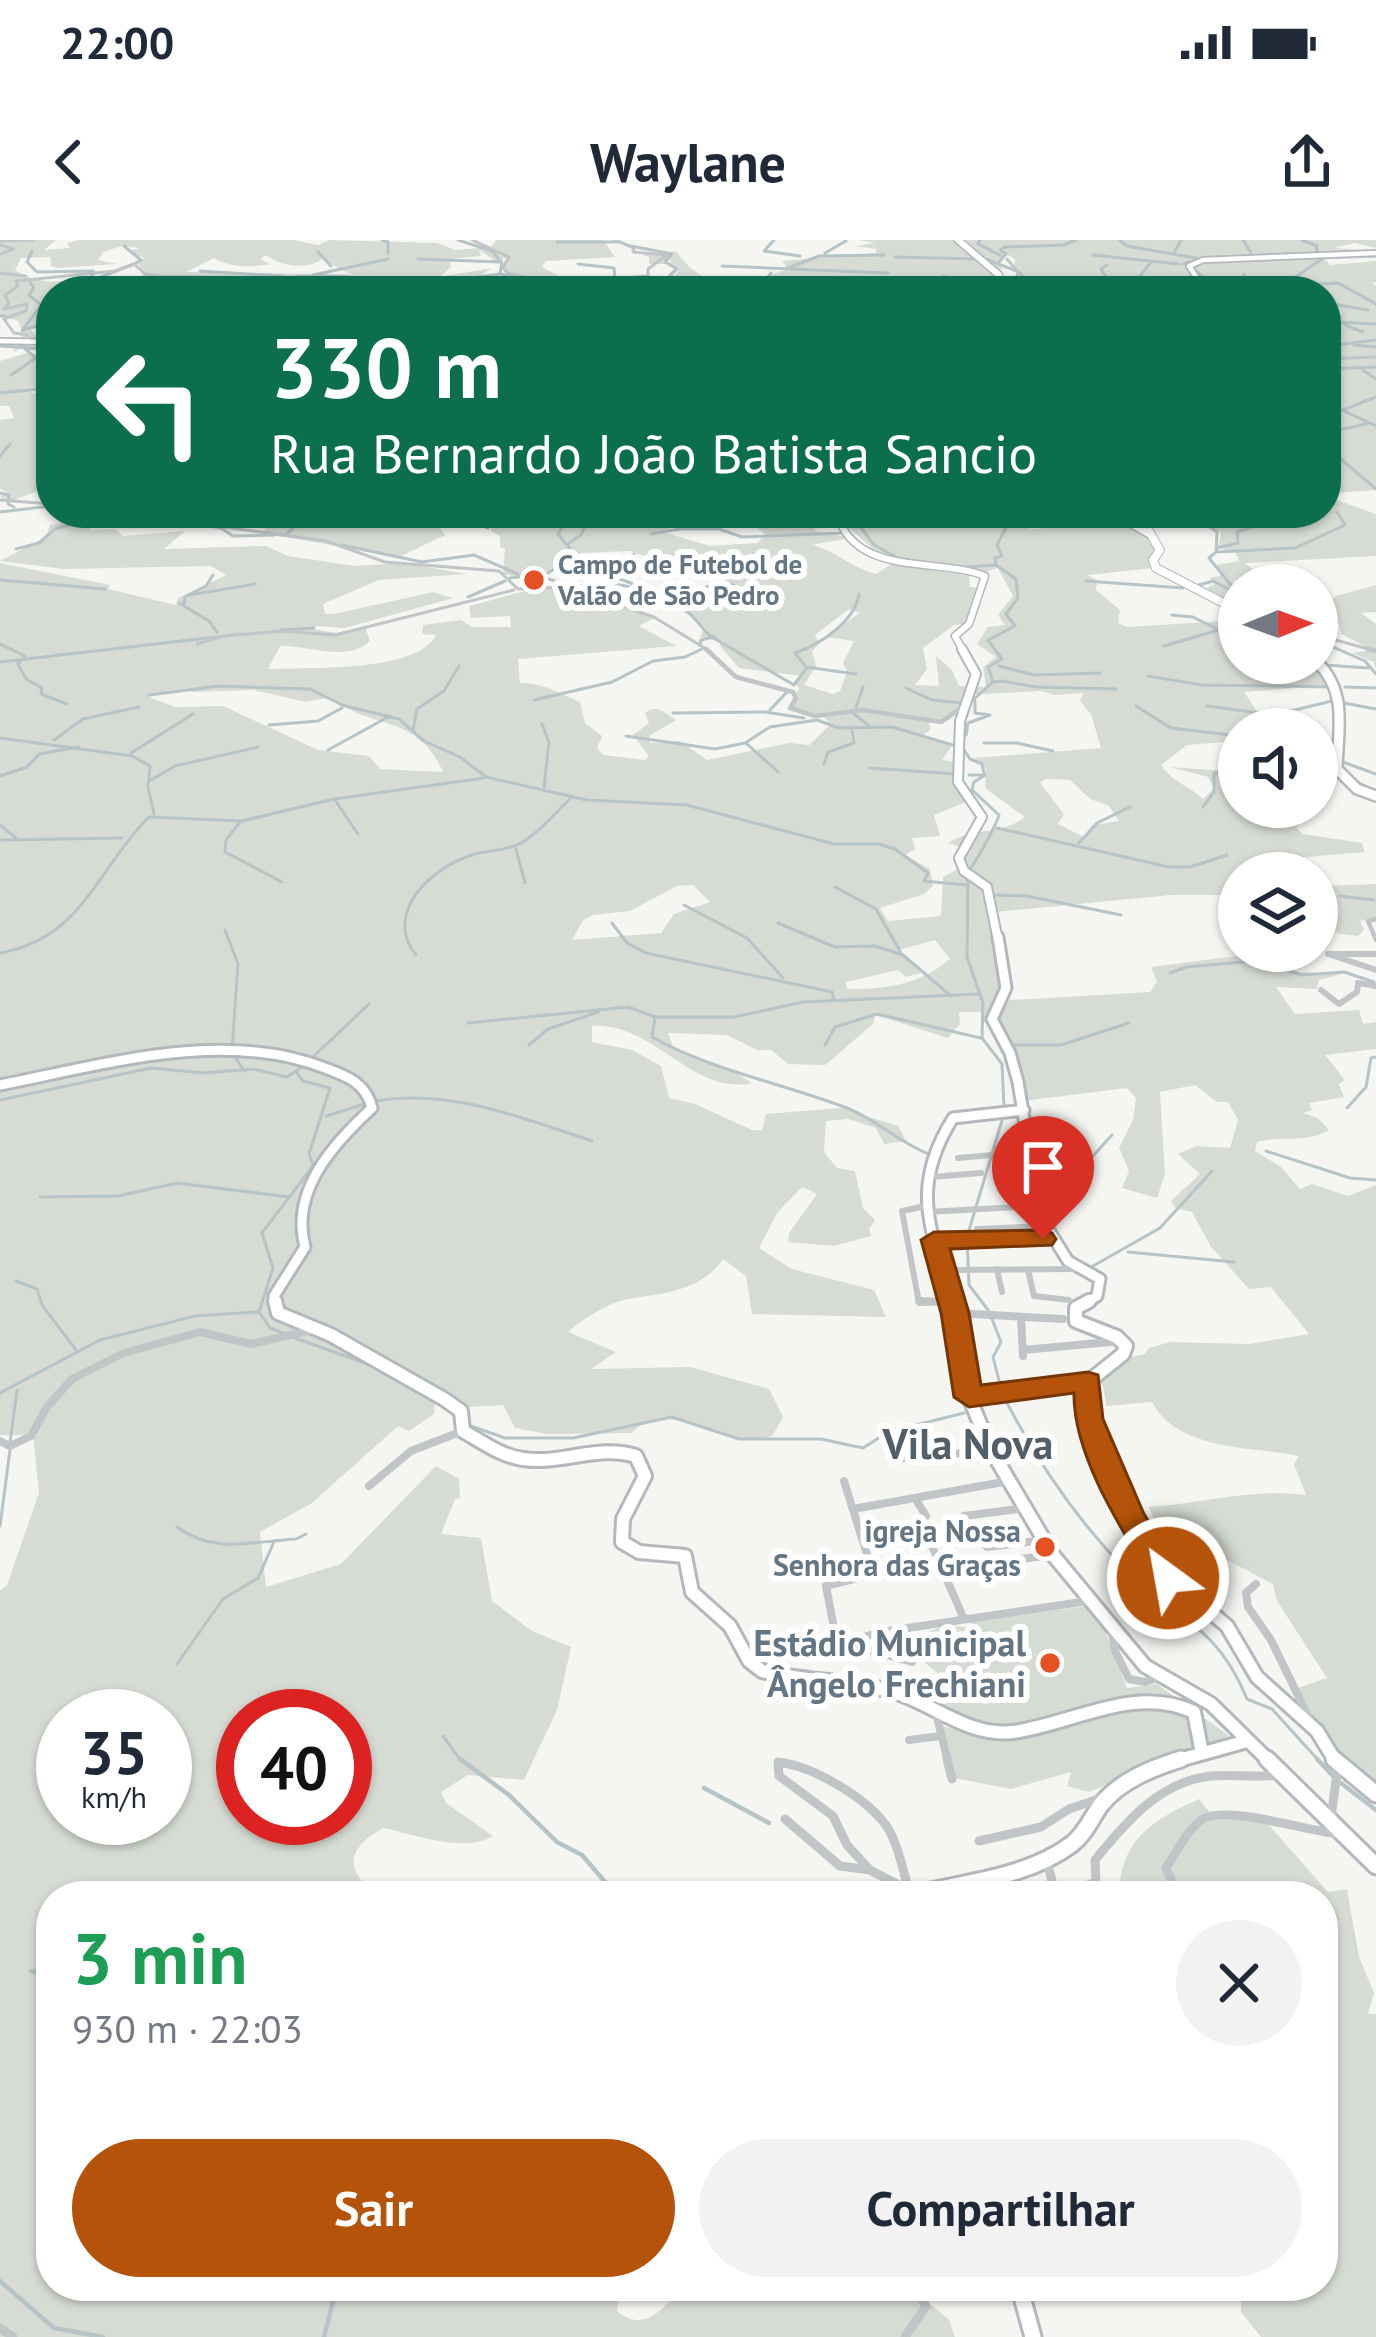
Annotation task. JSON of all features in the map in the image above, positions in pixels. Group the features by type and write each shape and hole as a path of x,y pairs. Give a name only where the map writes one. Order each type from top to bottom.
{"main road":[{"path":"958,240 998,276"},
{"path":"1147,528 1160,550 1153,560 1155,566 1218,600"},
{"path":"1337,684 1341,727 1336,769 1357,789 1376,796"}],"street":[{"path":"0,243 32,240"},
{"path":"472,240 509,257 502,269 517,276"},
{"path":"615,240 634,247 633,252 667,255 644,276"},
{"path":"0,243 13,249 0,254"},
{"path":"1196,276 1189,265 1203,260 1376,253"},
{"path":"1007,259 1018,271 1016,276"},
{"path":"45,276 115,271 136,264 145,274 158,276"},
{"path":"0,273 31,277"},
{"path":"27,340 28,336 14,333 4,318 26,312 28,304 5,309 8,302 4,299 18,286 16,281 36,277"},
{"path":"0,341 36,341"},
{"path":"1341,358 1376,357"},
{"path":"0,500 36,503"},
{"path":"231,528 326,541 385,562 499,571 518,590"},
{"path":"842,528 884,556 924,568 985,574 969,624 955,636 976,674 965,705 958,782 982,817 959,858 962,867 988,890 1007,981 992,1018 1010,1053 1024,1110 1036,1206 1045,1232 1080,1269"},
{"path":"1138,528 1152,536"},
{"path":"197,644 221,636 282,631 335,635 438,611 460,600 565,587 654,616 721,658 736,677 793,692 796,698 790,708 806,714 863,710 941,722 965,705"},
{"path":"1338,641 1376,651"},
{"path":"1376,919 1368,921 1376,941"},
{"path":"1376,953 1328,954 1376,970"},
{"path":"1322,990 1339,1004 1357,992 1357,983 1376,986"},
{"path":"0,1085 121,1062 229,1053 308,1058 357,1082 366,1090 372,1108 331,1148 299,1215 303,1252 273,1303 284,1317 458,1407 464,1431"},
{"path":"1024,1110 952,1118 927,1177 926,1209 954,1307 969,1397 991,1450 1053,1555 1112,1628 1159,1677 1204,1698 1376,1866"},
{"path":"958,1158 1027,1153"},
{"path":"1036,1191 1043,1162 1060,1160"},
{"path":"927,1177 981,1173"},
{"path":"1036,1206 902,1210 919,1303 991,1315 1063,1318"},
{"path":"977,1229 1045,1232"},
{"path":"934,1240 1045,1232"},
{"path":"997,1269 1002,1292"},
{"path":"945,1270 1080,1269 1094,1273 1101,1283 1095,1298 1076,1308 1076,1321 1124,1341"},
{"path":"1028,1270 1034,1296 1069,1300"},
{"path":"1021,1317 1023,1353 1124,1341"},
{"path":"0,1441 10,1446 26,1439 62,1387 124,1353 200,1332 251,1344 315,1329"},
{"path":"969,1397 1088,1382 1123,1354 1124,1341"},
{"path":"1088,1382 1088,1419 1130,1516 1160,1569 1227,1626 1257,1677 1317,1731"},
{"path":"369,1486 411,1451 464,1431 520,1459 621,1451 636,1456 646,1476 623,1519 622,1542 639,1552 685,1556 690,1589 730,1626 755,1668 784,1677 886,1689 972,1729 999,1733 1051,1719 1173,1702 1194,1712 1202,1753"},
{"path":"893,1459 991,1450"},
{"path":"840,1644 826,1586 867,1576 872,1570 844,1480"},
{"path":"852,1509 1009,1481"},
{"path":"915,1498 926,1516"},
{"path":"964,1516 1025,1508"},
{"path":"928,1537 964,1619"},
{"path":"976,1537 987,1547 1045,1540"},
{"path":"990,1574 992,1563 1053,1555"},
{"path":"1256,1585 1246,1593 1248,1607 1271,1640 1338,1775 1330,1821"},
{"path":"797,1656 964,1619 1089,1600"},
{"path":"840,1644 912,1662"},
{"path":"935,1709 952,1778"},
{"path":"909,1740 941,1736"},
{"path":"980,1841 1041,1827 1069,1808 1108,1796 1146,1773 1247,1741"},
{"path":"888,1881 847,1845 833,1816 779,1776 778,1762 788,1760 811,1772 882,1820 904,1881"},
{"path":"1096,1881 1095,1860 1123,1826 1176,1784 1210,1775 1279,1775"},
{"path":"1338,1775 1376,1794"},
{"path":"974,1881 1074,1844 1108,1796"},
{"path":"1172,1881 1166,1868 1199,1821 1209,1815 1278,1819 1315,1834 1342,1834"},
{"path":"785,1819 840,1866 870,1870"},
{"path":"1046,1858 1053,1881"},
{"path":"905,2337 926,2306 923,2301"},
{"path":"1023,2301 1033,2337"},
{"path":"0,2327 13,2337"}],"shaded area":[{"path":"0,240 56,240 44,250 70,248 67,243 78,240 293,240 318,245 330,240 437,243 456,250 491,247 496,240 603,240 615,257 546,261 542,267 559,276 513,276 502,269 509,257 497,262 479,250 481,256 449,259 451,267 440,276 140,276 146,274 138,264 144,258 126,251 141,248 122,246 103,252 98,260 117,264 57,268 51,266 50,257 21,258 15,270 36,278 36,328 30,329 36,342 13,352 23,334 18,321 0,315","holes":["266,255 296,266 322,259 352,275 186,272 214,258 248,266 270,264 260,259"]},
{"path":"858,240 1376,240 1376,248 1355,243 1333,248 1376,251 1376,258 1325,259 1330,265 1376,261 1376,282 1372,283 1376,286 1376,490 1341,493 1341,276 1021,276 1015,259 1003,253 1004,258 993,262 1004,269 993,271 998,276 766,276 788,269 782,261 876,253 876,249 855,246 875,243"},
{"path":"676,251 701,275 674,276 679,271 670,265 671,258 666,264 649,264 649,257 642,255"},
{"path":"492,268 479,276 445,276"},
{"path":"27,353 36,355 36,390 27,392 36,393 36,492 7,502 0,496 8,493 0,489 0,420 14,418 9,406 0,406 0,361"},
{"path":"1341,501 1376,514 1376,556 1222,564 1239,561 1235,552 1218,548 1221,533 1213,528 1341,528"},
{"path":"49,528 92,528 89,530 115,529 123,536 185,531 164,549 266,546 288,556 355,566 404,563 467,574 379,580 323,604 325,614 334,614 433,592 453,598 345,628 315,626 313,629 337,633 365,627 370,641 339,652 280,646 268,669 334,667 408,656 436,635 422,634 423,625 461,620 472,627 511,627 510,616 471,618 469,606 537,589 567,591 654,618 639,626 676,646 518,659 520,683 580,702 585,723 602,736 597,748 603,755 645,760 649,756 633,735 649,723 645,713 654,709 676,720 649,736 650,743 680,741 707,760 789,743 809,745 831,724 822,716 789,709 799,688 794,682 803,676 739,668 719,645 724,642 700,637 705,627 681,610 680,595 662,587 680,589 691,584 704,588 720,581 735,565 672,556 655,560 630,551 582,553 543,575 548,584 529,587 522,578 503,574 505,549 500,547 500,536 491,528 670,528 663,532 710,546 757,543 766,535 757,528 815,528 850,538 812,545 876,574 890,565 849,528 1138,528 1157,550 1154,568 1087,575 1097,580 1096,590 1120,610 1118,623 1127,627 1218,621 1218,684 1334,685 1244,692 1255,708 1218,708 1218,743 1187,745 1161,765 1203,799 1214,788 1208,777 1170,767 1218,770 1218,828 1296,828 1303,834 1362,843 1365,852 1218,852 1218,895 995,912 1007,971 1006,982 993,1001 1150,992 1157,982 1151,967 1218,958 1218,972 1342,974 1319,980 1317,989 1276,987 1295,1014 1359,1010 1363,1024 1376,1022 1376,1049 1325,1055 1345,1080 1339,1084 1344,1097 1309,1103 1312,1110 1303,1113 1318,1118 1329,1130 1312,1137 1257,1142 1255,1151 1281,1167 1300,1189 1312,1184 1348,1196 1376,1185 1376,1791 1350,1775 1295,1689 1327,1678 1277,1601 1273,1584 1196,1544 1189,1543 1180,1553 1160,1533 1149,1507 1247,1495 1306,1495 1294,1464 1299,1456 1198,1438 1164,1418 1152,1402 1106,1406 1103,1385 1094,1377 1112,1361 1145,1354 1149,1348 1170,1342 1250,1344 1309,1334 1271,1287 1249,1289 1211,1247 1192,1212 1175,1208 1171,1201 1200,1174 1178,1154 1196,1146 1230,1148 1238,1120 1228,1102 1217,1102 1195,1085 1160,1092 1165,1174 1157,1198 1122,1188 1129,1171 1119,1148 1133,1120 1136,1098 1127,1088 1023,1101 1013,1045 994,1021 981,1023 981,1012 959,1012 960,1024 948,1038 875,1015 873,1024 825,1065 788,1064 771,1050 757,1050 727,1035 668,1033 674,1049 728,1068 752,1083 730,1084 691,1070 635,1035 592,1026 592,1042 632,1050 661,1066 669,1098 695,1104 752,1130 762,1130 766,1114 841,1108 898,1126 906,1141 884,1144 876,1128 848,1119 826,1121 824,1152 837,1168 855,1171 863,1208 875,1220 869,1229 871,1236 834,1246 788,1242 789,1233 817,1194 802,1187 777,1213 759,1248 792,1269 874,1290 886,1317 752,1314 746,1276 723,1259 692,1285 612,1304 568,1332 616,1352 591,1369 690,1367 769,1389 783,1417 773,1435 739,1438 664,1419 647,1422 632,1433 548,1434 515,1428 503,1405 469,1407 436,1392 434,1414 409,1431 398,1426 312,1503 260,1532 266,1587 341,1564 436,1466 459,1479 460,1498 455,1499 441,1534 481,1538 492,1601 532,1631 571,1647 557,1710 524,1780 468,1775 441,1792 446,1803 493,1836 454,1843 383,1828 372,1835 372,1689 216,1689 216,1845 361,1845 354,1860 362,1881 36,1881 36,2301 618,2301 617,2311 638,2320 647,2319 670,2301 927,2301 949,2320 955,2337 0,2337 0,1591 7,1585 39,1493 33,1435 0,1435 0,563 110,585 108,589 176,605 178,598 226,575 211,566 64,569 0,561 46,537","holes":["998,568 1013,596 998,615 1005,625 988,627 977,644 996,657 983,667 986,687 959,686 952,670 936,656 939,686 915,685 927,669 923,648 954,625 970,624 984,588 970,587 969,577","849,609 859,613 827,637 854,641 843,663 847,671 840,691 833,694 804,685 816,666 812,651 819,644 815,635","189,688 192,692 254,690 306,702 330,697 407,731 432,753 443,772 380,769 369,756 318,750 223,706 175,707 149,697","1084,693 1080,701 1091,714 1101,748 974,758 986,768 985,788 1025,817 949,843 960,847 960,868 943,877 941,916 888,921 880,908 924,894 933,886 930,869 905,855 915,849 912,838 940,836 934,815 966,802 955,762 942,760 952,746 923,735 930,730 929,722 953,717 966,695","1070,780 1090,799 1109,806 1119,821 1092,825 1084,837 1058,824 1064,814 1040,783","693,885 710,902 674,914 661,933 572,940 583,920 593,915 630,911 677,886","935,940 950,959 926,975 889,986 847,989 846,982 898,970 906,977 921,973 899,950"]},
{"path":"266,528 440,528 445,535 399,557 263,533"},
{"path":"1218,576 1218,598 1208,593 1207,588 1217,583 1209,578"},
{"path":"1376,585 1376,612 1361,613 1376,624 1376,670 1374,662 1352,653 1372,650 1341,634 1338,595"},
{"path":"1376,884 1376,918 1360,921 1364,930 1358,936 1338,933 1338,885"},
{"path":"1087,1606 1102,1623 1127,1688 1157,1684 1228,1735 1227,1742 1190,1751 1089,1792 1067,1786 1071,1772 1011,1789 954,1778 941,1726 1002,1739 1023,1734 988,1730 931,1704 939,1674 915,1655 923,1637 944,1627 972,1627 971,1621"},
{"path":"1199,1799 1214,1818 1261,1816 1318,1881 1120,1881 1133,1846 1167,1815"},
{"path":"1347,1889 1359,1957 1374,1993 1368,2014 1376,2014 1376,2337 1261,2337 1241,2312 1241,2301 1338,2301 1338,1890"}],"waterway":[{"path":"382,240 388,242 388,253"},
{"path":"458,240 492,251 502,263 500,273"},
{"path":"774,240 764,251 800,256"},
{"path":"980,240 978,244 1000,255"},
{"path":"998,263 1006,254 1000,250 1005,247 1064,245 1076,240"},
{"path":"1119,240 1127,246 1196,258"},
{"path":"1175,251 1181,240"},
{"path":"1243,240 1251,253"},
{"path":"1302,240 1317,246 1316,255"},
{"path":"825,253 846,241"},
{"path":"557,242 619,242"},
{"path":"124,246 141,260 136,263"},
{"path":"631,246 672,254 665,262 677,269 672,276"},
{"path":"32,251 27,262 37,272 93,271"},
{"path":"318,252 331,266"},
{"path":"1225,257 1289,254"},
{"path":"788,268 819,256 884,255"},
{"path":"1093,255 1179,264"},
{"path":"895,257 976,259"},
{"path":"313,275 388,259"},
{"path":"418,259 501,262"},
{"path":"986,259 1022,276"},
{"path":"1297,276 1322,259"},
{"path":"1183,264 1198,260"},
{"path":"1141,275 1150,263"},
{"path":"103,276 134,264"},
{"path":"578,264 614,268 615,276"},
{"path":"1105,276 1101,269 1107,265"},
{"path":"722,266 888,273"},
{"path":"1191,266 1202,276"},
{"path":"200,271 282,276"},
{"path":"92,276 94,272"},
{"path":"298,276 348,276"},
{"path":"485,276 510,276"},
{"path":"30,282 34,288 29,295 36,301"},
{"path":"1341,285 1376,304"},
{"path":"1341,306 1368,310"},
{"path":"22,331 36,312"},
{"path":"0,316 5,316"},
{"path":"1341,322 1376,324"},
{"path":"1345,325 1363,332"},
{"path":"23,330 36,326"},
{"path":"1341,344 1376,340"},
{"path":"1354,345 1376,347"},
{"path":"0,346 23,347"},
{"path":"11,375 36,358 23,347"},
{"path":"23,347 36,348"},
{"path":"1341,368 1376,367"},
{"path":"1363,370 1376,379"},
{"path":"0,393 36,389"},
{"path":"1343,410 1376,397"},
{"path":"1341,410 1376,426"},
{"path":"1341,430 1366,424"},
{"path":"0,456 10,444"},
{"path":"1341,459 1376,489"},
{"path":"0,493 9,495 8,504 14,507"},
{"path":"0,512 36,508"},
{"path":"1341,518 1345,525 1341,527"},
{"path":"16,549 39,543 59,528"},
{"path":"221,528 233,536 274,535"},
{"path":"287,534 293,528"},
{"path":"546,574 576,556 558,534 562,528"},
{"path":"569,543 584,528"},
{"path":"861,528 874,545 898,558"},
{"path":"996,564 995,558 1002,556 997,545 1006,528"},
{"path":"1211,528 1217,532 1216,552"},
{"path":"1217,548 1238,543 1237,532 1249,528"},
{"path":"1216,552 1295,548 1338,528"},
{"path":"651,534 680,529 719,529 742,537 844,533"},
{"path":"341,545 422,562 474,555 518,574"},
{"path":"1216,552 1209,558 1218,569"},
{"path":"633,584 600,571 634,554"},
{"path":"626,579 671,558"},
{"path":"967,567 996,565 1016,579 1018,598 1006,614 1015,626 988,640 1002,659 988,667 993,682"},
{"path":"184,604 185,597 206,586 213,575"},
{"path":"510,578 535,575 572,586 620,585 682,596 717,583 734,585 735,594 743,599 739,607"},
{"path":"0,580 105,589"},
{"path":"468,597 505,581"},
{"path":"1086,581 1183,588"},
{"path":"190,595 255,584"},
{"path":"1199,585 1218,584"},
{"path":"856,674 806,667 795,653 834,631 851,614 859,594"},
{"path":"676,598 712,637"},
{"path":"179,603 209,621 217,632"},
{"path":"1172,615 1193,617 1215,628"},
{"path":"281,630 314,628"},
{"path":"1164,646 1218,630"},
{"path":"22,660 242,634"},
{"path":"700,645 701,640 712,637"},
{"path":"712,637 794,685 806,669"},
{"path":"0,644 25,656"},
{"path":"534,700 612,682 653,661 685,657 702,649"},
{"path":"1338,649 1365,661 1376,674"},
{"path":"0,662 22,660"},
{"path":"22,660 18,664 26,679 42,688 41,694 67,704"},
{"path":"413,730 417,709 444,691 459,666"},
{"path":"999,666 1034,675 1100,673"},
{"path":"1338,666 1368,668"},
{"path":"1148,676 1202,685 1331,687"},
{"path":"973,700 993,682"},
{"path":"993,682 1116,689"},
{"path":"149,695 219,686 310,689 342,705 389,717"},
{"path":"856,707 863,687"},
{"path":"1345,687 1376,688"},
{"path":"906,688 932,700 962,703"},
{"path":"770,710 787,692"},
{"path":"966,735 968,723 990,715 975,713 975,701"},
{"path":"1207,706 1274,715 1332,701"},
{"path":"1344,703 1376,709"},
{"path":"1136,706 1171,728 1218,734"},
{"path":"54,740 83,719 139,707"},
{"path":"269,725 318,721 342,708"},
{"path":"673,713 765,712 804,718"},
{"path":"853,713 868,725"},
{"path":"131,753 193,714"},
{"path":"328,750 389,717"},
{"path":"389,717 486,777 587,800 687,805 834,844 879,844 895,849 928,873 924,881 966,885"},
{"path":"626,736 715,749 745,743 770,727 817,720 839,728 892,727 956,746"},
{"path":"542,724 549,742 544,787"},
{"path":"824,764 828,752 854,743 852,730"},
{"path":"0,738 73,748"},
{"path":"984,743 1017,743 1053,751"},
{"path":"747,744 778,772"},
{"path":"73,748 79,747"},
{"path":"151,780 175,766 258,747"},
{"path":"962,747 970,759 982,764 984,773"},
{"path":"0,776 27,767 39,754 73,748"},
{"path":"73,748 132,756 150,766 148,787 154,814"},
{"path":"1340,761 1376,774"},
{"path":"870,768 955,774"},
{"path":"1203,807 1214,792 1214,773 1218,773"},
{"path":"969,775 983,775"},
{"path":"970,869 999,815 972,790 974,782 985,775"},
{"path":"0,953 28,945 69,918 149,817 242,821 334,799 484,778"},
{"path":"1357,782 1375,791"},
{"path":"416,955 405,923 408,908 428,880 459,860 521,843 570,799"},
{"path":"335,800 358,834"},
{"path":"1079,843 1097,823 1130,807"},
{"path":"240,822 226,840 225,852 282,882"},
{"path":"0,825 17,839"},
{"path":"997,828 1169,867 1190,867 1218,858"},
{"path":"0,840 122,838"},
{"path":"516,849 525,883"},
{"path":"968,877 967,957 983,1003 982,1038 1002,1064 1004,1107"},
{"path":"835,887 876,909 901,953"},
{"path":"993,895 1027,896 1121,915"},
{"path":"1340,896 1374,900"},
{"path":"684,905 747,938 783,978"},
{"path":"612,923 627,943 646,953 832,992 834,1000"},
{"path":"778,923 835,947 875,946 903,955 950,995"},
{"path":"225,930 238,964 232,1050"},
{"path":"1170,973 1186,967 1256,961 1302,975 1344,972 1374,982"},
{"path":"950,995 979,994"},
{"path":"468,1023 628,1007 655,1017 734,1017 803,1002 950,995"},
{"path":"313,1057 369,1004"},
{"path":"529,1045 548,1029 598,1012"},
{"path":"825,1045 835,1027 877,1014 981,1038"},
{"path":"655,1018 652,1037 675,1049 847,1108 929,1154"},
{"path":"1011,1045 1061,1045 1129,1023"},
{"path":"234,1055 243,1070"},
{"path":"1347,1108 1366,1087 1371,1058 1376,1057"},
{"path":"243,1070 287,1077 305,1065"},
{"path":"0,1100 151,1068 205,1073 243,1070"},
{"path":"283,1333 270,1328 259,1312 273,1268 262,1233 313,1166 309,1154 330,1088 303,1081 297,1073"},
{"path":"376,1101 458,1102 592,1141"},
{"path":"326,1116 368,1103"},
{"path":"988,1310 969,1285 967,1237 1003,1117"},
{"path":"1064,1159 1092,1157 1112,1135"},
{"path":"1266,1151 1350,1178 1376,1180"},
{"path":"1035,1153 1054,1158"},
{"path":"1093,1266 1160,1228 1212,1171"},
{"path":"40,1197 118,1196 177,1183 289,1197"},
{"path":"1128,1252 1234,1262"},
{"path":"16,1281 37,1289 42,1305 76,1350"},
{"path":"0,1393 100,1340 195,1316 257,1312"},
{"path":"992,1319 1001,1342 993,1357 1001,1388"},
{"path":"295,1338 376,1367"},
{"path":"10,1443 17,1390"},
{"path":"1004,1397 1057,1486 1104,1547 1207,1637 1235,1673 1247,1699 1272,1709 1320,1762"},
{"path":"468,1425 505,1438 573,1438 672,1417 739,1439 821,1439 863,1448 888,1432 964,1413"},
{"path":"0,1526 10,1450"},
{"path":"177,1527 220,1544 296,1539 306,1534"},
{"path":"177,1664 223,1599 258,1578 274,1542"},
{"path":"443,1736 462,1762"},
{"path":"460,1759 509,1795 557,1842 582,1855 604,1881"},
{"path":"1317,1759 1334,1777"},
{"path":"1341,1783 1376,1810"},
{"path":"704,1788 769,1823"},
{"path":"31,1971 36,1972"},
{"path":"0,2281 54,2328 103,2337"},
{"path":"324,2337 333,2301"}],"place":[{"name":"Campo de Futebol de Valão de São Pedro","path":"534,580"},
{"name":"igreja Nossa Senhora das Graças","path":"1045,1547"},
{"name":"Estádio Municipal Ângelo Frechiani","path":"1050,1663"}],"district":[{"name":"Vila Nova","path":"968,1443"}],"route":[{"path":"1043,1239 934,1240 955,1313 969,1397 1088,1382 1088,1419 1130,1516 1168,1578"}]}
